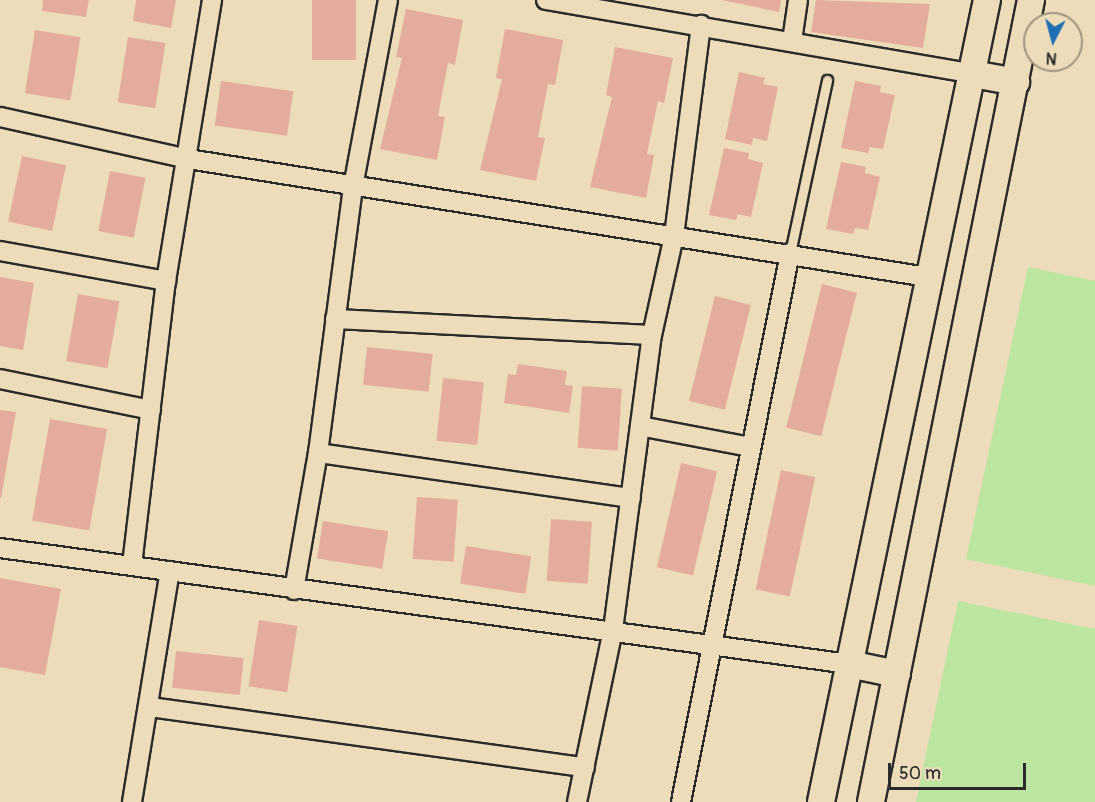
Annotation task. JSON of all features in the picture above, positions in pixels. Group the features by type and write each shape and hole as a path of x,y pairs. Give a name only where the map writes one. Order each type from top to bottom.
{"main road":[{"path":"821,802 927,278 973,74 987,0"},
{"path":"871,802 1031,0"},
{"path":"973,74 1016,82"},
{"path":"849,664 897,674"}],"street":[{"path":"132,565 166,281 188,159 212,0"},
{"path":"294,590 318,453 353,186 388,0"},
{"path":"546,0 603,4 701,25 973,74"},
{"path":"792,41 798,0"},
{"path":"577,802 613,630 652,335 674,236 701,25"},
{"path":"0,117 188,159 790,254 927,278"},
{"path":"0,251 166,281"},
{"path":"681,802 790,254"},
{"path":"335,319 652,335"},
{"path":"0,379 152,410"},
{"path":"640,426 750,447"},
{"path":"318,453 631,498"},
{"path":"0,548 132,565 294,590 714,642 849,664"},
{"path":"132,802 150,707 170,571"},
{"path":"150,707 585,767"}],"lane":[{"path":"790,254 826,80"}],"green space":[{"path":"1028,267 1095,281 1095,586 966,559"},
{"path":"958,601 1095,629 1095,802 916,802"}],"building":[{"path":"43,0 89,0 86,17 42,11"},
{"path":"136,0 176,0 171,28 133,21"},
{"path":"312,0 356,0 356,60 312,60"},
{"path":"722,0 781,0 779,12"},
{"path":"816,0 930,4 923,48 811,32"},
{"path":"406,9 463,20 455,65 448,63 438,116 445,117 437,160 380,149 402,58 396,57"},
{"path":"505,29 563,40 555,85 548,84 538,137 545,138 536,181 480,170 502,79 496,78"},
{"path":"35,30 80,37 70,100 25,93"},
{"path":"128,37 166,43 155,108 118,102"},
{"path":"615,47 673,58 664,103 658,101 647,154 654,155 646,198 590,187 612,97 606,95"},
{"path":"739,72 765,78 763,84 778,87 767,141 753,138 752,145 725,139"},
{"path":"221,81 293,91 287,136 215,126"},
{"path":"855,81 881,86 880,92 895,95 883,149 870,147 868,153 841,148"},
{"path":"724,148 749,153 748,159 763,163 751,217 738,214 736,220 709,215"},
{"path":"22,156 66,165 52,231 8,222"},
{"path":"841,162 866,167 865,173 880,177 868,230 855,228 853,234 826,229"},
{"path":"110,171 145,178 134,238 98,231"},
{"path":"0,277 34,283 23,350 0,346"},
{"path":"822,284 857,293 821,436 786,428"},
{"path":"78,294 119,301 108,368 66,361"},
{"path":"715,296 751,305 725,410 689,401"},
{"path":"367,347 433,354 429,392 363,385"},
{"path":"518,364 567,371 565,385 573,386 569,413 504,403 508,374 516,375"},
{"path":"443,378 484,382 477,445 436,441"},
{"path":"582,386 622,389 618,451 578,448"},
{"path":"0,410 16,412 1,498 0,498"},
{"path":"50,419 107,429 89,531 32,520"},
{"path":"681,463 717,471 693,576 657,567"},
{"path":"781,470 815,477 790,597 756,589"},
{"path":"417,497 458,500 454,562 413,559"},
{"path":"551,519 592,522 588,584 547,581"},
{"path":"323,521 388,531 382,569 317,559"},
{"path":"466,546 531,556 525,594 460,584"},
{"path":"0,578 61,589 45,675 0,667"},
{"path":"259,620 298,626 287,692 249,686"},
{"path":"176,651 244,658 240,695 172,688"}]}
